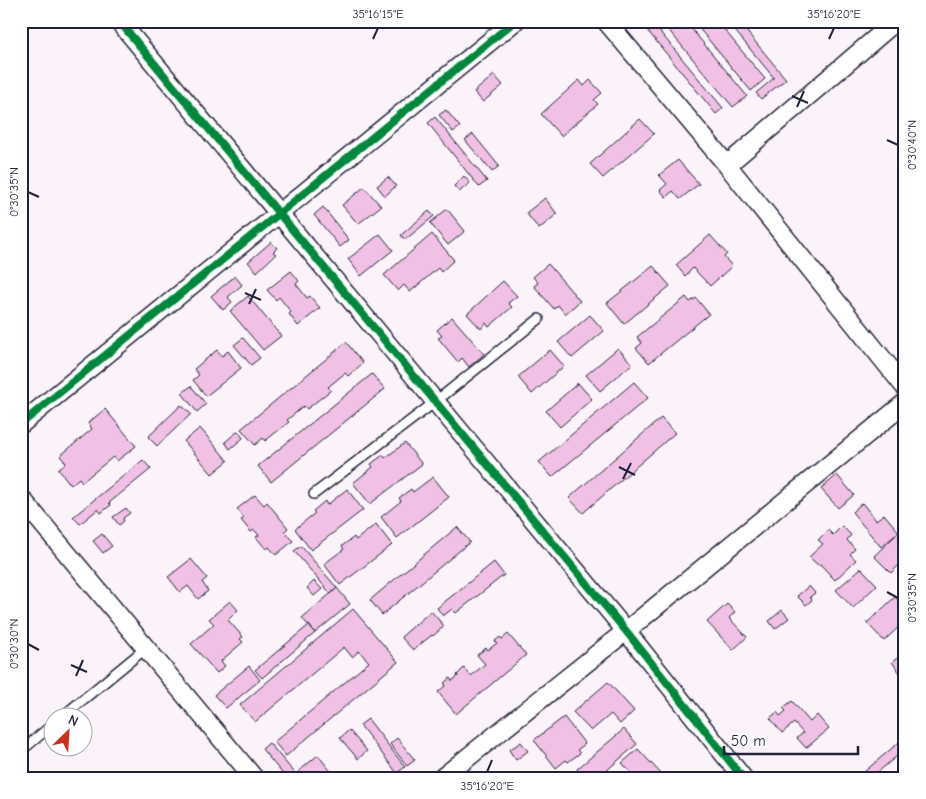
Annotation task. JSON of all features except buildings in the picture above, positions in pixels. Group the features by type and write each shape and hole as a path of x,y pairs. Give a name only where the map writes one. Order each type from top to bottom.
{"street":[{"path":"120,21 278,214 626,631 743,778"},
{"path":"21,424 515,21"},
{"path":"606,21 727,165 905,387"},
{"path":"727,165 896,21"},
{"path":"442,778 905,404"},
{"path":"21,498 254,778"}],"lane":[{"path":"314,494 435,402 539,319"},
{"path":"75,706 146,648"},
{"path":"21,751 42,733"}],"cycle path":[{"path":"119,21 626,631 743,778"},
{"path":"21,424 515,21"}]}
